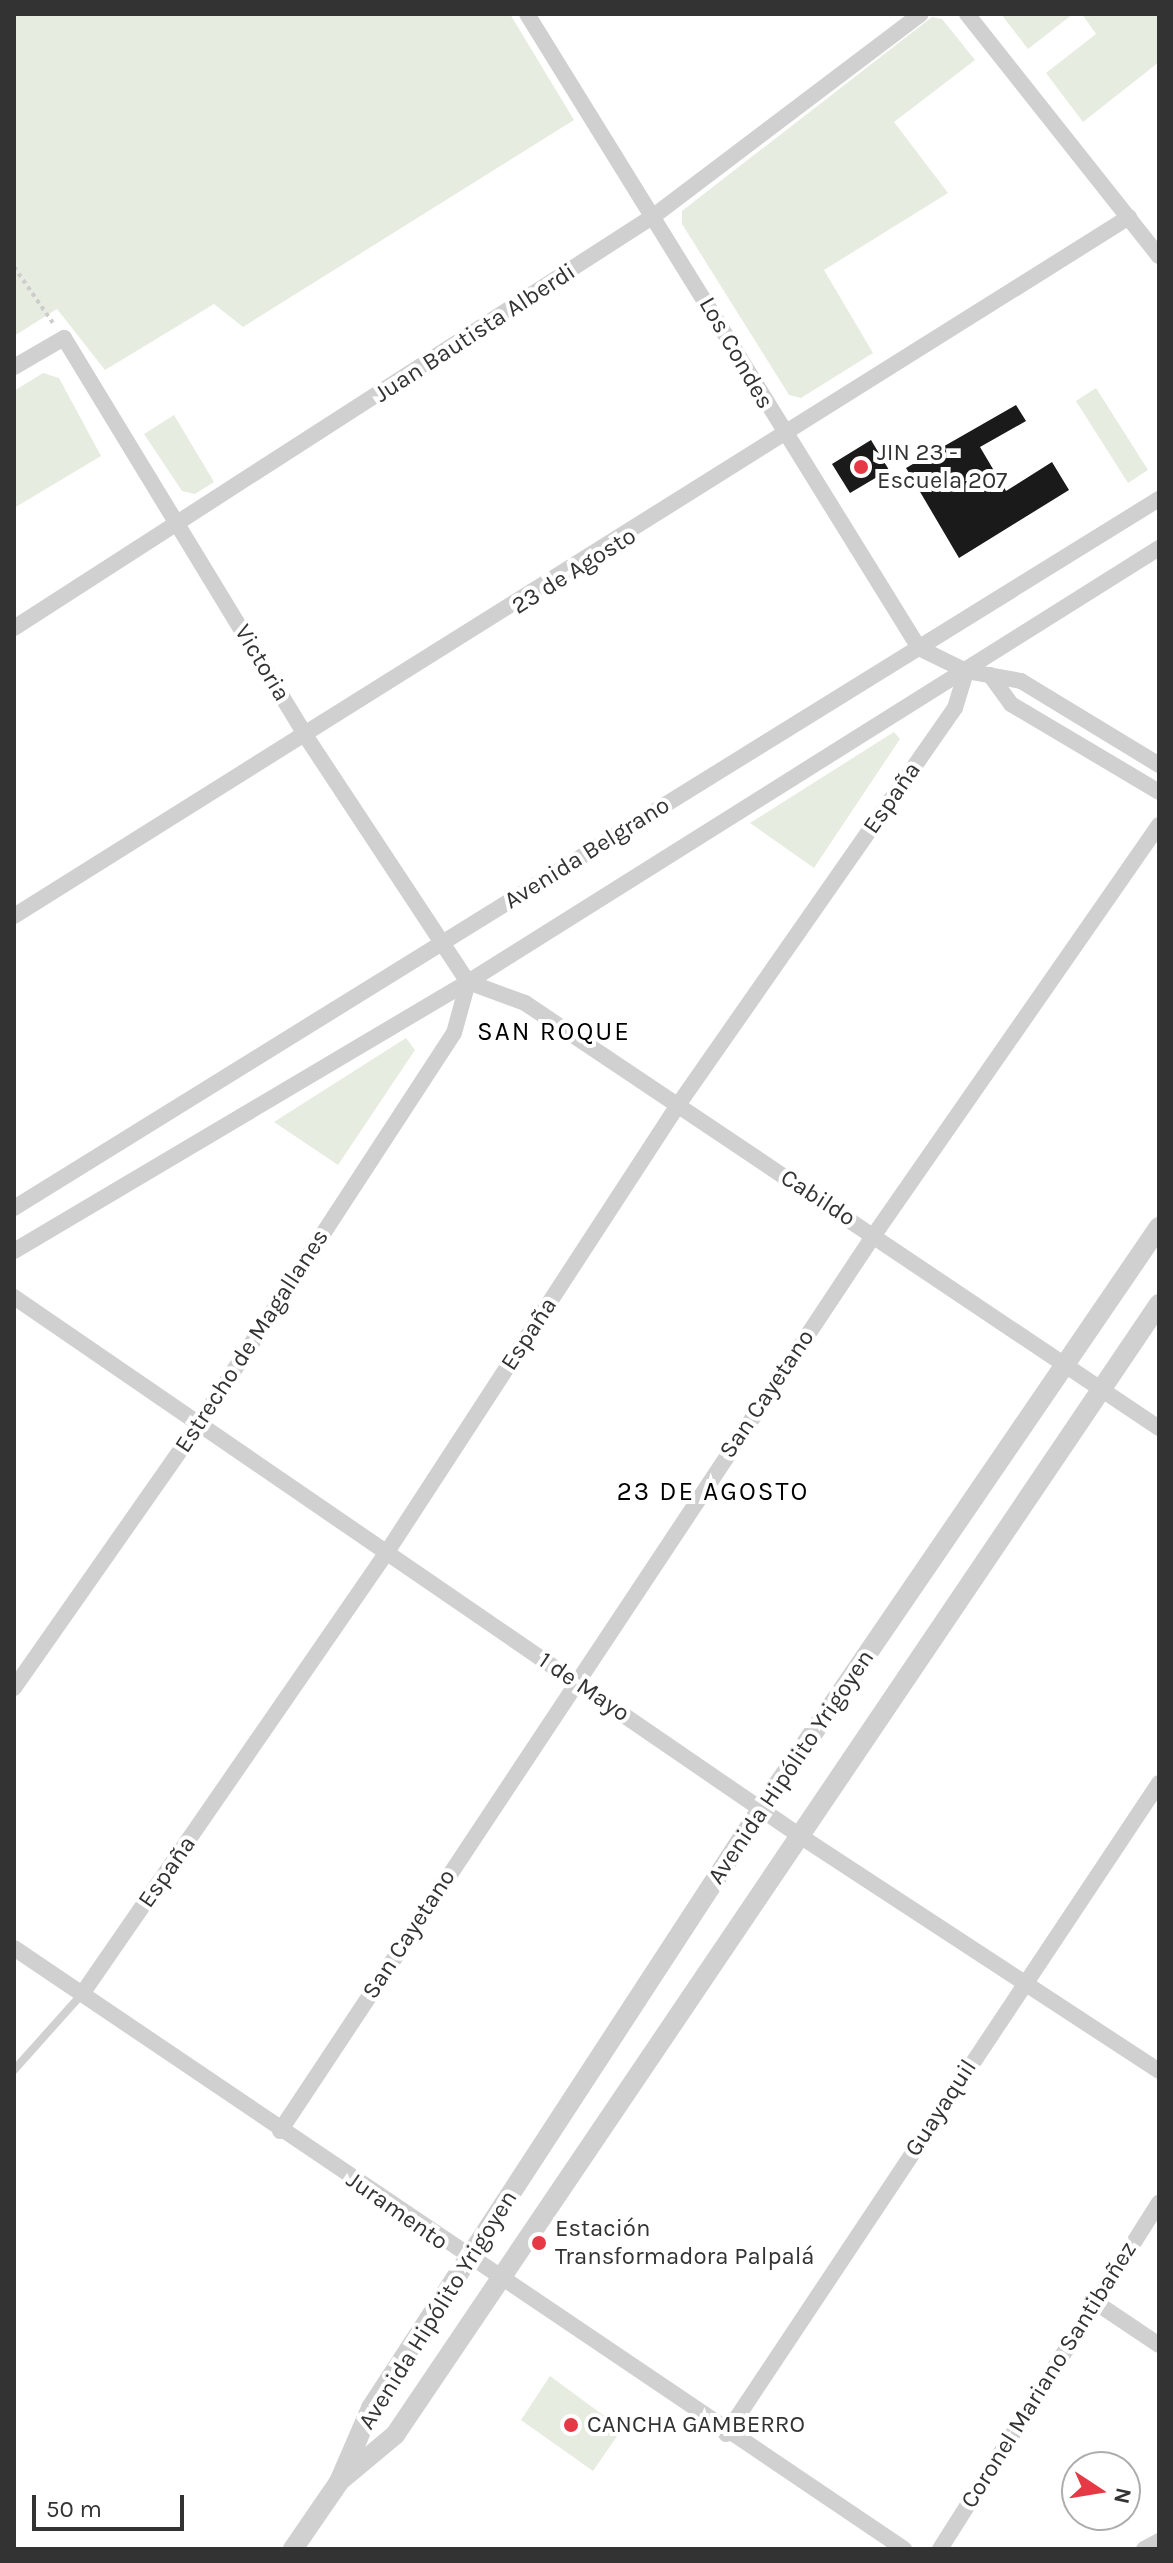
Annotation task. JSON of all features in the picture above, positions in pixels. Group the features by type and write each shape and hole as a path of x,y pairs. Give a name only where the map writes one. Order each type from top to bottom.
{"street":[{"name":"Los Condes","path":"527,14 655,215 786,438 919,648"},
{"name":"Juan Bautista Alberdi","path":"14,628 180,527 655,215 921,14"},
{"path":"967,14 1159,256"},
{"name":"23 de Agosto","path":"14,916 307,738 786,438 1129,217"},
{"path":"14,367 64,338"},
{"name":"Victoria","path":"64,338 307,738 439,945 468,982"},
{"name":"Avenida Belgrano","path":"14,1208 1159,499"},
{"name":"Avenida Belgrano","path":"14,1251 468,982 1159,548"},
{"path":"919,648 966,671 1021,681 1159,765"},
{"name":"España","path":"82,1994 387,1552 678,1105 955,708 966,671"},
{"path":"990,675 1011,704 1159,792"},
{"name":"San Cayetano","path":"280,2131 575,1681 874,1235 1159,825"},
{"name":"Cabildo","path":"468,982 525,1003 1159,1428"},
{"name":"Estrecho de Magallanes","path":"14,1688 197,1427 454,1033 468,982"},
{"name":"Avenida Hipólito Yrigoyen","path":"339,2482 371,2408 762,1808 1159,1227"},
{"name":"1 de Mayo","path":"14,1297 197,1427 387,1552 800,1836 1159,2071"},
{"name":"Avenida Hipólito Yrigoyen","path":"339,2482 395,2435 1159,1304"},
{"name":"Guayaquil","path":"726,2434 1159,1783"},
{"name":"Juramento","path":"14,1948 467,2260 904,2549"},
{"name":"Coronel Mariano Santibañez","path":"940,2549 1092,2300 1159,2202"},
{"path":"1092,2300 1159,2345"},
{"path":"293,2549 339,2482"}],"lane":[{"path":"14,2070 82,1994"}],"path":[{"path":"14,267 64,338"}],"shaded area":[{"path":"14,14 510,14 574,120 243,327 214,304 105,370 57,309 14,336"},
{"path":"1001,14 1073,14 1028,49"},
{"path":"1082,14 1159,14 1159,62 1083,122 1046,73 1096,34"},
{"path":"932,17 942,19 975,60 894,122 948,193 824,270 873,353 801,398 789,395 682,224 682,211"},
{"path":"43,373 59,378 101,456 14,508 14,391"},
{"path":"1096,388 1148,470 1128,483 1076,401"},
{"path":"174,415 214,482 195,494 182,491 144,434"},
{"path":"894,732 900,739 814,868 750,823"},
{"path":"406,1038 415,1050 338,1165 274,1122"},
{"name":"CANCHA GAMBERRO","path":"550,2376 622,2429 593,2471 521,2420"}],"building":[{"path":"1016,405 1026,421 980,447 1006,491 1052,462 1069,490 959,558 906,468"},
{"name":"JIN 23 - Escuela 207","path":"871,440 889,470 850,493 832,464"}],"place":[{"name":"JIN 23 - Escuela 207","path":"861,467"},
{"name":"Estación Transformadora Palpalá","path":"539,2243"},
{"name":"CANCHA GAMBERRO","path":"571,2425"}],"district":[{"name":"SAN ROQUE","path":"554,1032"},
{"name":"23 DE AGOSTO","path":"713,1492"}]}
